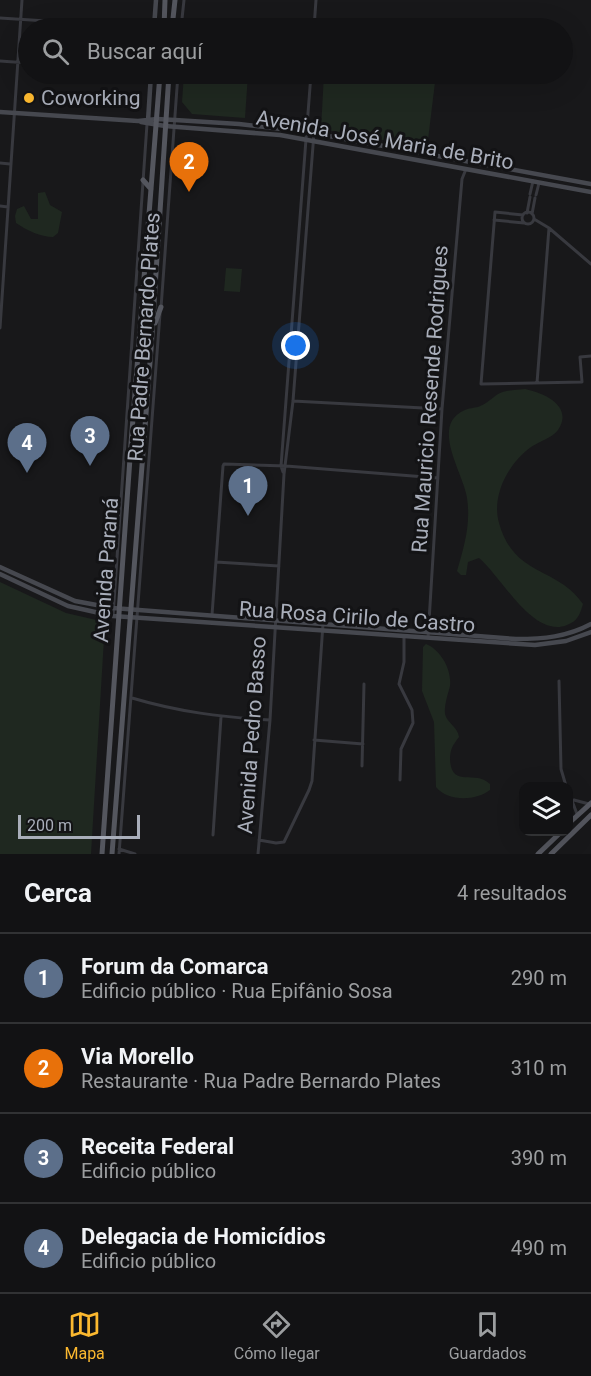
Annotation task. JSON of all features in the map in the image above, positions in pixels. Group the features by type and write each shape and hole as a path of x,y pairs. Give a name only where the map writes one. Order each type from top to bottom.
{"main road":[{"path":"155,18 156,0"},
{"path":"164,18 165,0"},
{"path":"173,18 175,0"},
{"path":"148,121 150,84"},
{"name":"Avenida Paraná","path":"103,853 116,616 124,548 159,84"},
{"name":"Avenida Paraná","path":"112,854 150,363 168,84"},
{"name":"Avenida José Maria de Brito","path":"0,112 148,121 174,127 280,135 591,192"},
{"name":"Avenida José Maria de Brito","path":"157,122 166,119 307,132 591,184"},
{"path":"237,132 240,128 239,124"},
{"path":"143,180 152,189"},
{"path":"152,333 161,307"},
{"path":"139,348 151,349"},
{"path":"138,362 150,363"},
{"path":"117,540 124,548"},
{"path":"0,567 75,601 117,609 338,624 535,645 566,641 591,632"},
{"name":"Rua Rosa Cirilo de Castro","path":"0,574 68,606 116,616 404,636 428,635"},
{"path":"337,631 338,624"},
{"path":"516,642 564,635 591,624"},
{"path":"564,635 566,641"},
{"path":"573,820 590,803"},
{"path":"551,854 591,815"},
{"path":"538,854 556,836"},
{"path":"104,838 108,840 112,837"},
{"path":"103,853 112,854"}],"street":[{"path":"21,18 22,0"},
{"path":"182,18 183,0"},
{"path":"315,18 316,0"},
{"path":"0,18 18,20"},
{"path":"0,61 18,62 0,328"},
{"name":"Rua Padre Bernardo Plates","path":"119,852 177,84"},
{"name":"Avenida Pedro Basso","path":"284,474 281,466 310,84"},
{"path":"117,609 117,540 148,121"},
{"name":"Avenida Pedro Basso","path":"258,854 270,720 284,474 293,401 314,134"},
{"path":"0,163 11,164"},
{"name":"Rua Mauricio Resende Rodrigues","path":"428,635 442,409 462,179 466,169"},
{"path":"524,223 522,218 533,181"},
{"path":"539,182 532,214 534,219 549,228 591,264"},
{"path":"530,197 536,198"},
{"path":"0,206 8,207"},
{"path":"532,214 495,212 481,384 582,382 580,357 591,356"},
{"path":"494,220 529,224 534,219"},
{"path":"537,383 549,228"},
{"path":"0,249 5,250"},
{"path":"293,401 442,409"},
{"path":"212,615 224,464 286,466 438,478"},
{"path":"216,562 279,566"},
{"path":"259,840 284,842 312,782 323,623"},
{"path":"400,780 401,749 413,723 412,710 399,684 404,662 404,636"},
{"path":"559,681 561,769 565,782"},
{"path":"362,766 364,684"},
{"path":"132,698 160,706 221,717 270,720"},
{"path":"213,835 221,717"},
{"path":"314,740 363,744"},
{"path":"578,815 574,800 590,803"},
{"path":"119,852 135,854"}],"shaded area":[{"path":"183,84 247,84 245,118 192,114 182,102"},
{"path":"323,84 435,84 427,148 321,129"},
{"path":"45,192 50,205 62,212 58,233 53,237 34,233 16,223 17,209 24,206 31,219 38,219 38,193"},
{"path":"226,268 242,269 240,292 224,291"},
{"path":"525,389 548,397 555,402 560,408 562,422 555,433 531,447 509,471 500,491 497,512 506,540 515,553 525,562 573,592 583,604 574,621 567,625 554,627 542,623 518,604 479,558 468,562 466,575 461,575 457,571 466,535 468,508 465,488 451,451 450,427 455,417 465,410 481,406 501,393"},
{"path":"0,582 66,613 105,622 91,854 0,854"},
{"path":"426,644 441,656 449,674 450,686 445,714 457,730 459,737 451,752 451,768 459,776 478,778 490,784 490,790 484,794 470,798 455,797 441,792 436,787 434,722 422,691 423,647"}],"place":[{"name":"Coworking","path":"29,98"},
{"name":"Via Morello","path":"189,192"},
{"name":"Receita Federal","path":"90,466"},
{"name":"Delegacia de Homicídios","path":"27,473"},
{"name":"Forum da Comarca","path":"248,516"}]}
